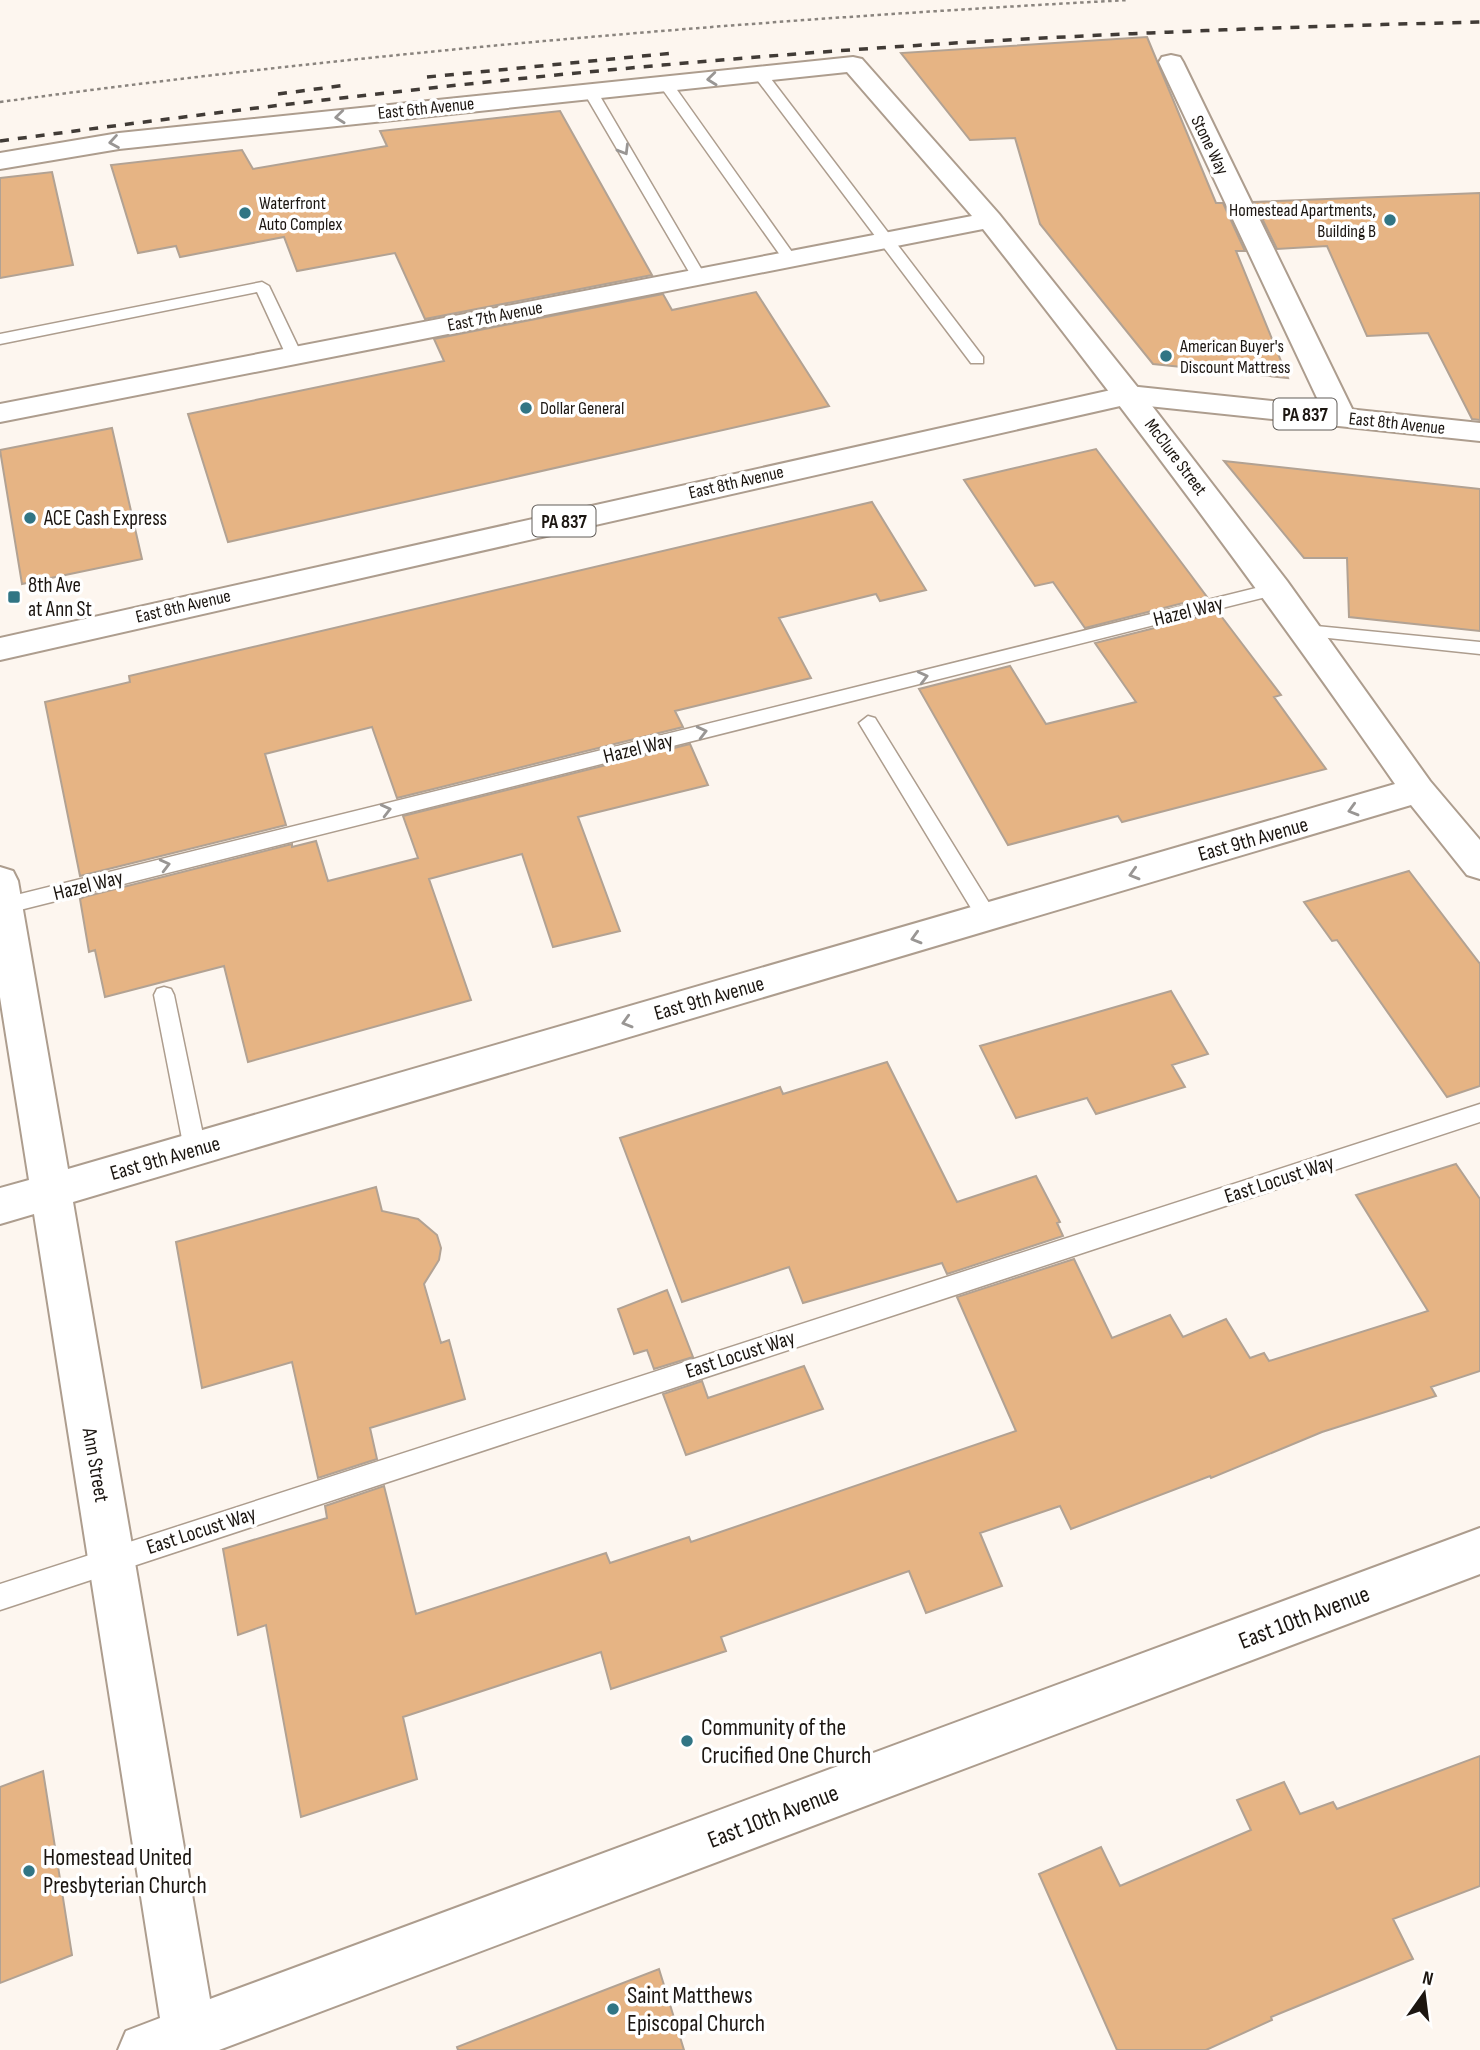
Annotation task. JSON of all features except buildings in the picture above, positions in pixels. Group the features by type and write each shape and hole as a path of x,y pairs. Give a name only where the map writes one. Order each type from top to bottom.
{"street":[{"name":"Stone Way","path":"1171,62 1341,417"},
{"name":"East 6th Avenue","path":"0,161 118,141 853,64"},
{"name":"McClure Street","path":"853,64 990,220 1129,395 1276,589 1418,790 1480,865"},
{"name":"East 7th Avenue","path":"0,413 990,220"},
{"name":"East 8th Avenue","path":"0,649 1129,395 1480,432"},
{"name":"East 9th Avenue","path":"0,1206 1418,790"},
{"name":"Ann Street","path":"1,898 112,1559 176,2045"},
{"name":"East 10th Avenue","path":"176,2045 1480,1551"}],"lane":[{"path":"760,74 977,360"},
{"path":"665,83 790,259"},
{"path":"590,91 699,276"},
{"path":"0,339 262,286 294,355"},
{"name":"Hazel Way","path":"1,898 1276,589"},
{"path":"1306,631 1480,648"},
{"path":"868,723 987,917"},
{"path":"164,995 195,1149"},
{"name":"East Locust Way","path":"0,1597 1480,1113"}],"path":[{"path":"0,102 256,69 562,37 936,10 1128,0"}],"railway":[{"path":"0,141 367,95 734,59 1107,35 1480,22"},
{"path":"427,77 674,53"},
{"path":"278,94 347,85"}],"place":[{"name":"Waterfront Auto Complex","path":"245,213"},
{"name":"Homestead Apartments, Building B","path":"1390,220"},
{"name":"American Buyer's Discount Mattress","path":"1166,356"},
{"name":"Dollar General","path":"526,408"},
{"name":"ACE Cash Express","path":"30,518"},
{"name":"8th Ave at Ann St","path":"14,597"},
{"name":"Community of the Crucified One Church","path":"687,1741"},
{"name":"Homestead United Presbyterian Church","path":"29,1871"},
{"name":"Saint Matthews Episcopal Church","path":"613,2009"}]}
